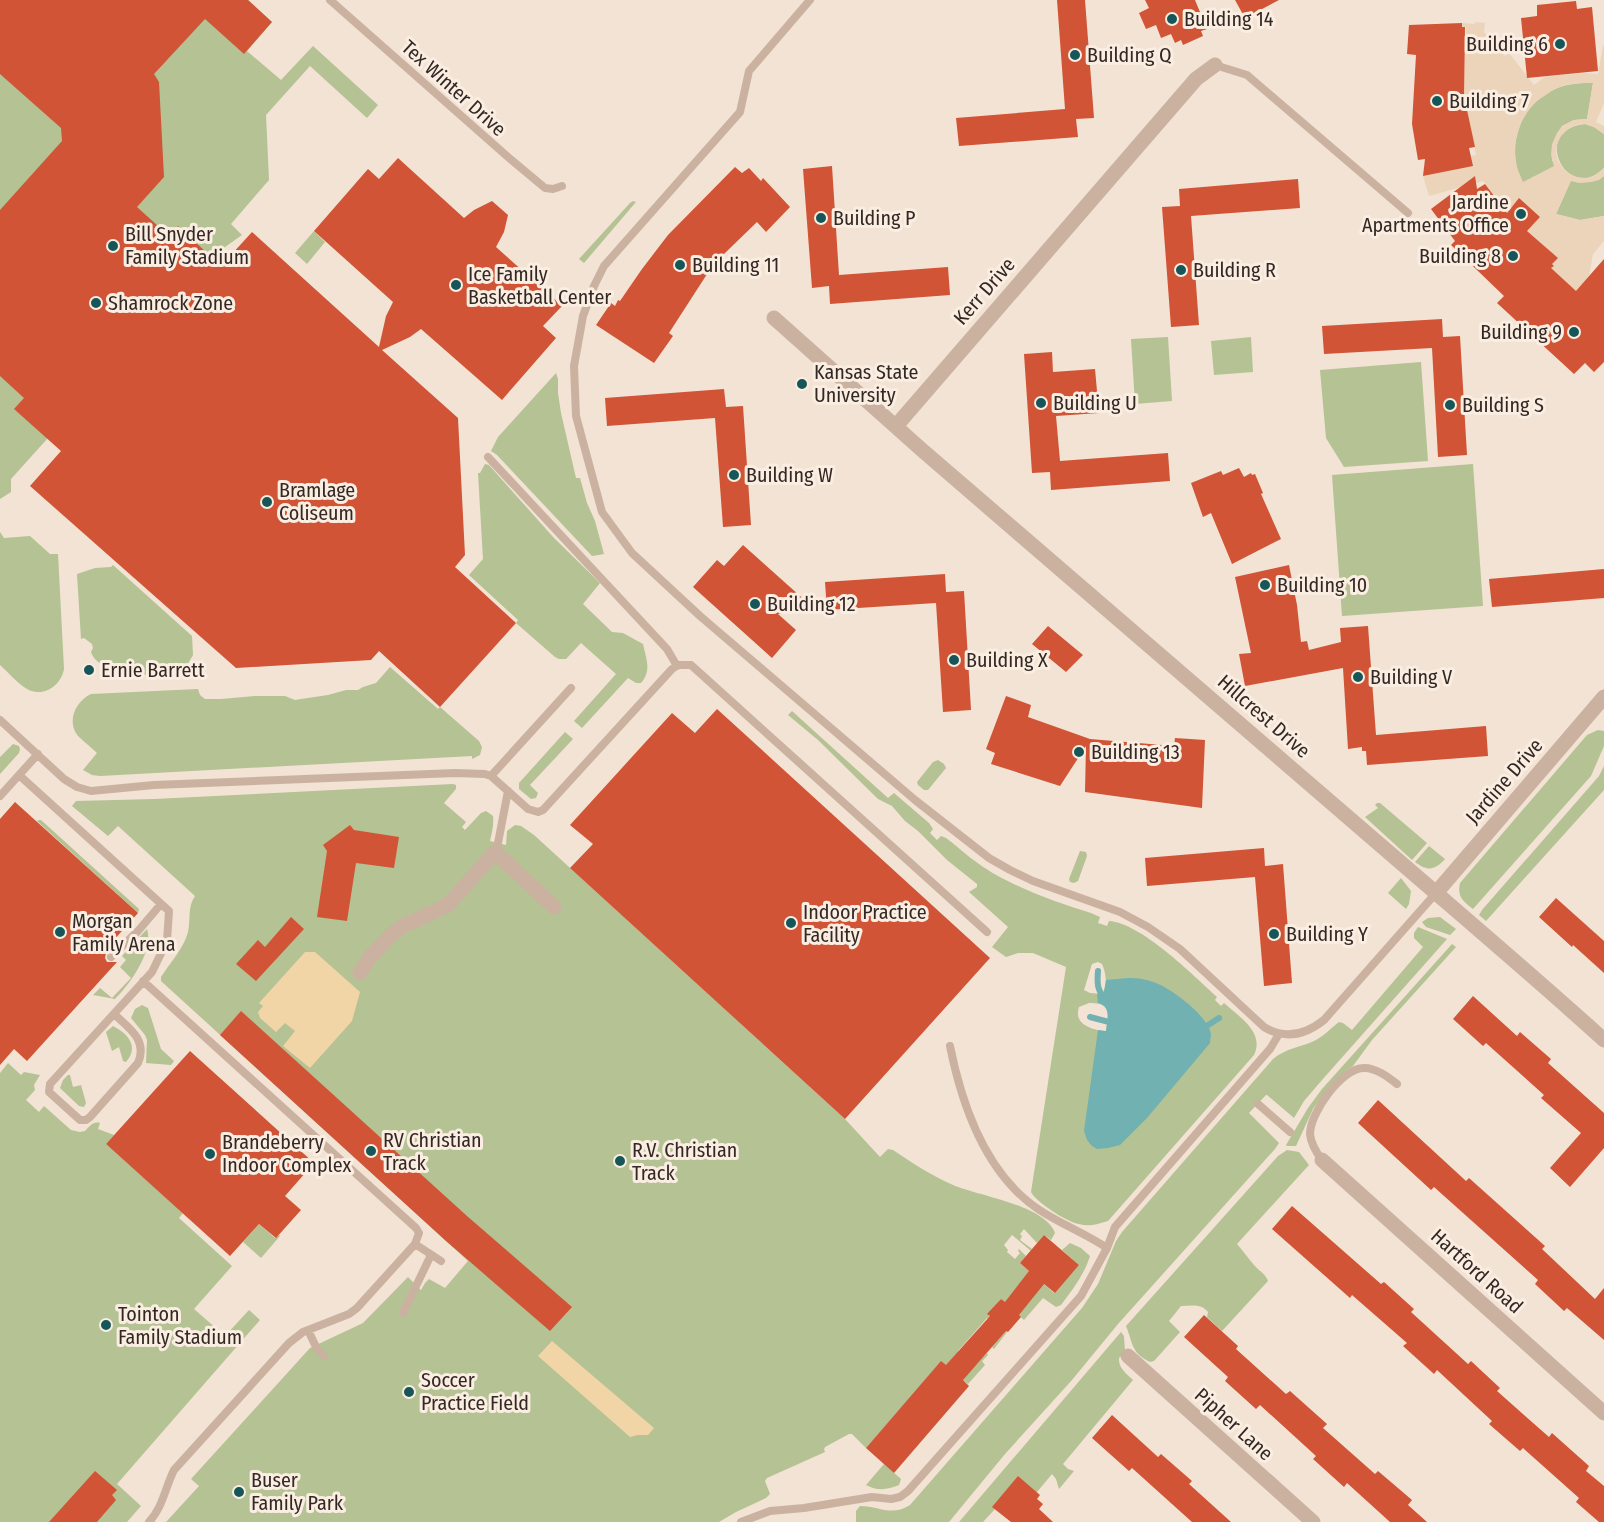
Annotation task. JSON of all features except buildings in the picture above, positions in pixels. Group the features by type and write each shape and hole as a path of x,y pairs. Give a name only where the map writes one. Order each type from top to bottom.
{"street":[{"name":"Kerr Drive","path":"896,426 1196,79 1215,65"},
{"path":"774,318 896,426"},
{"name":"Hillcrest Drive","path":"896,426 1604,1040"},
{"name":"Jardine Drive","path":"1436,893 1601,705"},
{"path":"360,973 370,957 390,936 403,926 448,904 495,852 554,907"},
{"name":"Hartford Road","path":"1322,1160 1604,1413"},
{"name":"Pipher Lane","path":"1128,1356 1313,1522"}],"lane":[{"name":"Tex Winter Drive","path":"330,0 545,188 553,189 562,186"},
{"path":"810,0 749,71 740,111 604,266 594,286 583,316 574,366 576,416 602,512 632,553 700,616 915,800 989,858 1033,881 1120,912 1149,927 1180,950 1264,1027 1279,1034 1297,1035 1316,1027 1324,1020 1436,893"},
{"path":"1215,65 1247,75 1408,213"},
{"path":"488,457 667,649 677,666"},
{"path":"0,720 64,779 77,787 91,791 154,785 455,773 485,774 528,809 538,812 543,810 672,669 684,664 691,665 987,932"},
{"path":"491,777 571,688"},
{"path":"0,796 38,754"},
{"path":"19,775 169,911 167,941 152,972 52,1080 48,1088 51,1095 80,1120 90,1117 138,1063 141,1055 138,1037 114,1014"},
{"path":"495,852 508,791"},
{"path":"111,957 161,904"},
{"path":"143,981 419,1233 415,1244 357,1308 349,1314 308,1330 289,1343 174,1470 156,1514 150,1522"},
{"path":"741,1522 770,1511 872,1497 891,1499 900,1497 908,1491 1081,1296 1107,1248 1115,1227 1270,1049 1279,1034"},
{"path":"950,1046 956,1076 972,1121 998,1172 1018,1194 1038,1209 1107,1248"},
{"path":"1322,1160 1310,1135 1312,1122 1317,1109 1340,1080 1358,1069 1365,1068 1397,1083"},
{"path":"1258,1104 1290,1132"},
{"path":"415,1244 441,1261"},
{"path":"404,1312 431,1255"},
{"path":"308,1330 317,1349 324,1356"}],"green space":[{"name":"Bill Snyder Family Stadium","path":"0,0 248,0 272,22 247,51 281,80 313,46 378,105 367,118 310,66 266,115 269,180 231,224 242,235 211,257 11,479 11,492 0,499"},
{"path":"1593,83 1587,119 1574,120 1562,126 1552,160 1555,166 1523,183 1515,156 1518,130 1524,117 1531,106 1553,90"},
{"path":"1585,124 1604,134 1604,168 1591,177 1578,178 1567,172 1560,162 1557,150 1559,139 1568,129"},
{"path":"1604,176 1604,216 1580,220 1556,214 1571,180 1588,182"},
{"path":"636,202 584,263 579,259 630,203"},
{"path":"314,231 325,242 307,264 295,253"},
{"path":"1168,337 1172,401 1135,404 1131,339"},
{"path":"1251,337 1253,372 1214,375 1211,341"},
{"path":"1421,362 1428,461 1344,467 1326,438 1320,370"},
{"path":"556,373 561,413 576,478 580,478 604,554 592,556 491,451 498,437"},
{"path":"485,464 489,465 553,537 600,583 583,604 612,632 623,633 643,644 647,669 641,683 628,678 582,728 574,721 616,674 581,643 566,659 555,657 516,623 518,620 469,575 483,559 478,473"},
{"path":"1473,464 1483,606 1342,616 1332,475"},
{"path":"0,532 4,538 30,536 50,554 58,554 64,669 56,685 46,691 35,692 25,688 0,665"},
{"path":"113,565 192,636 193,655 183,672 121,676 119,668 106,666 95,660 91,652 92,644 84,638 81,639 77,574"},
{"path":"390,667 479,741 482,747 480,755 472,759 472,756 100,776 83,770 97,753 78,736 74,730 73,718 77,706 91,694 198,689 200,695 205,699 285,696 295,700 346,690 358,690 376,683"},
{"path":"792,711 888,798 894,793 929,823 933,829 930,833 937,840 941,836 946,838 991,872 1018,886 1100,917 1098,923 1107,926 1109,921 1122,924 1151,940 1181,964 1217,997 1215,1000 1221,1006 1224,1003 1253,1032 1256,1039 1254,1055 1108,1221 1090,1225 1074,1222 1045,1206 1031,1192 1066,967 1033,953 1018,953 1006,957 992,947 1008,927 969,892 977,887 977,884 947,860 892,806 878,799 818,740 788,715","holes":["1098,962 1102,964 1105,975 1106,983 1102,994 1084,990 1092,964","1097,1003 1107,1010 1106,1032 1081,1022 1079,1007"]},
{"path":"1598,730 1604,731 1604,746 1591,776 1473,909 1466,904 1459,892 1460,883 1587,735"},
{"path":"565,732 573,739 530,785 538,793 536,798 531,799 519,789 519,783"},
{"path":"13,744 19,746 19,753 0,774 0,757"},
{"path":"938,760 946,768 928,790 924,790 917,782 933,762"},
{"path":"1604,766 1604,790 1486,921 1479,915 1482,910 1599,776"},
{"name":"R.V. Christian Track","path":"456,785 456,789 444,803 466,822 462,827 465,830 481,813 486,811 493,816 490,841 506,845 507,831 515,825 521,826 534,835 845,1119 880,1157 888,1149 893,1150 953,1185 1025,1208 1049,1223 1055,1233 1051,1240 1044,1235 1037,1243 1024,1229 1020,1234 1022,1236 1020,1240 1032,1249 1031,1251 1012,1235 1004,1245 1007,1252 1015,1259 1020,1253 1019,1249 1026,1256 1020,1263 1054,1293 1079,1265 1062,1250 1070,1243 1081,1248 1090,1256 1088,1263 1061,1305 1056,1307 1043,1298 1024,1320 1001,1299 988,1314 1007,1332 994,1349 992,1347 1004,1333 987,1318 958,1351 975,1366 987,1353 988,1355 982,1361 985,1365 968,1384 941,1362 866,1448 852,1434 849,1434 825,1447 825,1452 767,1478 765,1481 770,1494 766,1498 719,1522 166,1522 199,1486 191,1479 310,1348 363,1323 408,1277 421,1290 429,1279 445,1288 468,1261 161,981 161,977 186,938 191,905 195,896 118,826 108,836 72,806 76,801"},
{"path":"1380,803 1427,843 1412,860 1365,817 1378,808 1375,805"},
{"path":"39,820 139,909 138,913 37,821"},
{"path":"1429,846 1445,859 1438,866 1431,868 1415,862"},
{"path":"1080,851 1086,852 1087,856 1078,881 1070,882 1069,879"},
{"path":"1401,878 1411,891 1406,909 1388,893"},
{"path":"1440,917 1456,929 1450,935 1426,927 1422,922 1428,918"},
{"path":"1418,927 1447,939 1304,1101 1294,1118 1267,1095 1249,1113 1279,1143 1275,1149 1118,1324 949,1522 856,1522 856,1511 860,1506 891,1511 910,1505 1082,1308 1098,1284 1122,1232 1273,1059 1283,1052 1316,1040 1339,1022 1352,1030 1423,947 1414,938"},
{"path":"147,929 148,938 144,957 134,976 121,993 115,999 93,995 100,988 112,998 131,978 120,967 126,960 122,956"},
{"path":"1452,944 1456,947 1372,1040 1353,1066 1322,1096 1313,1109 1296,1146 1287,1146 1308,1108 1322,1089"},
{"path":"142,1005 148,1008 161,1049 174,1061 171,1065 146,1063 147,1040 131,1018 135,1009"},
{"path":"113,1026 128,1037 132,1046 126,1062 123,1061 119,1047 112,1051 106,1032"},
{"name":"Tointon Family Stadium","path":"8,1063 21,1075 24,1072 40,1075 34,1085 35,1090 26,1100 39,1112 44,1106 71,1130 85,1131 92,1124 100,1123 98,1129 114,1135 106,1144 183,1213 179,1218 232,1266 194,1309 225,1336 249,1310 260,1320 117,1484 141,1506 127,1522 0,1522 0,1073"},
{"path":"70,1075 73,1087 81,1085 86,1103 84,1107 79,1106 60,1088"},
{"path":"1287,1150 1299,1152 1309,1165 1237,1244 1268,1281 1222,1331 1207,1317 1208,1312 1202,1307 1181,1306 1169,1321 1180,1332 1154,1361 1144,1359 1136,1351 1126,1326 1278,1156"},
{"path":"259,1224 275,1238 280,1236 261,1258 243,1242"},
{"path":"1121,1332 1124,1336 1125,1352 1119,1358 1119,1362 1133,1380 1063,1464 1074,1471 1059,1489 1052,1474 1037,1492 995,1509 983,1522 959,1522"},
{"path":"884,1464 901,1479 899,1485 882,1489 866,1485"}],"sand":[{"path":"305,952 315,952 360,992 352,1021 310,1068 283,1046 295,1031 285,1023 276,1032 260,1018 258,1012 263,1006 259,1003"},
{"path":"552,1341 654,1428 648,1435 630,1437 538,1356"}],"shaded area":[{"path":"1475,22 1485,23 1484,32 1505,56 1509,53 1534,85 1546,76 1598,74 1604,46 1604,103 1596,122 1604,126 1604,134 1585,124 1576,125 1561,136 1556,153 1558,161 1569,174 1586,178 1594,176 1604,168 1604,176 1591,182 1571,181 1556,214 1580,220 1604,216 1604,241 1593,254 1589,276 1604,289 1560,326 1551,268 1557,258 1534,237 1521,237 1540,217 1519,199 1500,220 1502,206 1483,181 1429,196 1423,176 1452,170 1471,156 1476,155 1464,95 1462,36 1466,35 1466,27 1462,27 1462,23 1475,24","holes":["1593,83 1587,119 1574,120 1562,126 1557,133 1552,144 1551,155 1554,166 1523,182 1517,168 1515,143 1521,122 1530,108 1553,90 1564,85"]}],"water":[{"path":"1142,979 1163,986 1180,997 1203,1019 1211,1034 1210,1043 1147,1118 1120,1145 1097,1149 1087,1140 1084,1131 1098,1030 1106,1031 1108,1018 1105,1008 1098,1003 1097,994 1104,992 1106,980"}],"waterway":[{"path":"1098,971 1098,986 1105,999"},
{"path":"1090,1017 1113,1023"},
{"path":"1202,1029 1219,1018"}],"place":[{"name":"Building 14","path":"1172,19"},
{"name":"Building 6","path":"1560,44"},
{"name":"Building Q","path":"1075,55"},
{"name":"Building 7","path":"1437,101"},
{"name":"Jardine Apartments Office","path":"1521,214"},
{"name":"Building P","path":"821,218"},
{"name":"Bill Snyder Family Stadium","path":"113,246"},
{"name":"Building 8","path":"1513,256"},
{"name":"Building 11","path":"680,265"},
{"name":"Building R","path":"1181,270"},
{"name":"Ice Family Basketball Center","path":"456,285"},
{"name":"Shamrock Zone","path":"96,303"},
{"name":"Building 9","path":"1574,332"},
{"name":"Kansas State University","path":"802,384"},
{"name":"Building U","path":"1041,403"},
{"name":"Building S","path":"1450,405"},
{"name":"Building W","path":"734,475"},
{"name":"Bramlage Coliseum","path":"267,502"},
{"name":"Building 10","path":"1265,585"},
{"name":"Building 12","path":"755,604"},
{"name":"Building X","path":"954,660"},
{"name":"Ernie Barrett","path":"89,670"},
{"name":"Building V","path":"1358,677"},
{"name":"Building 13","path":"1079,752"},
{"name":"Indoor Practice Facility","path":"791,923"},
{"name":"Morgan Family Arena","path":"60,932"},
{"name":"Building Y","path":"1274,934"},
{"name":"RV Christian Track","path":"371,1151"},
{"name":"Brandeberry Indoor Complex","path":"210,1154"},
{"name":"R.V. Christian Track","path":"620,1161"},
{"name":"Tointon Family Stadium","path":"106,1325"},
{"name":"Soccer Practice Field","path":"409,1392"},
{"name":"Buser Family Park","path":"239,1492"}]}
